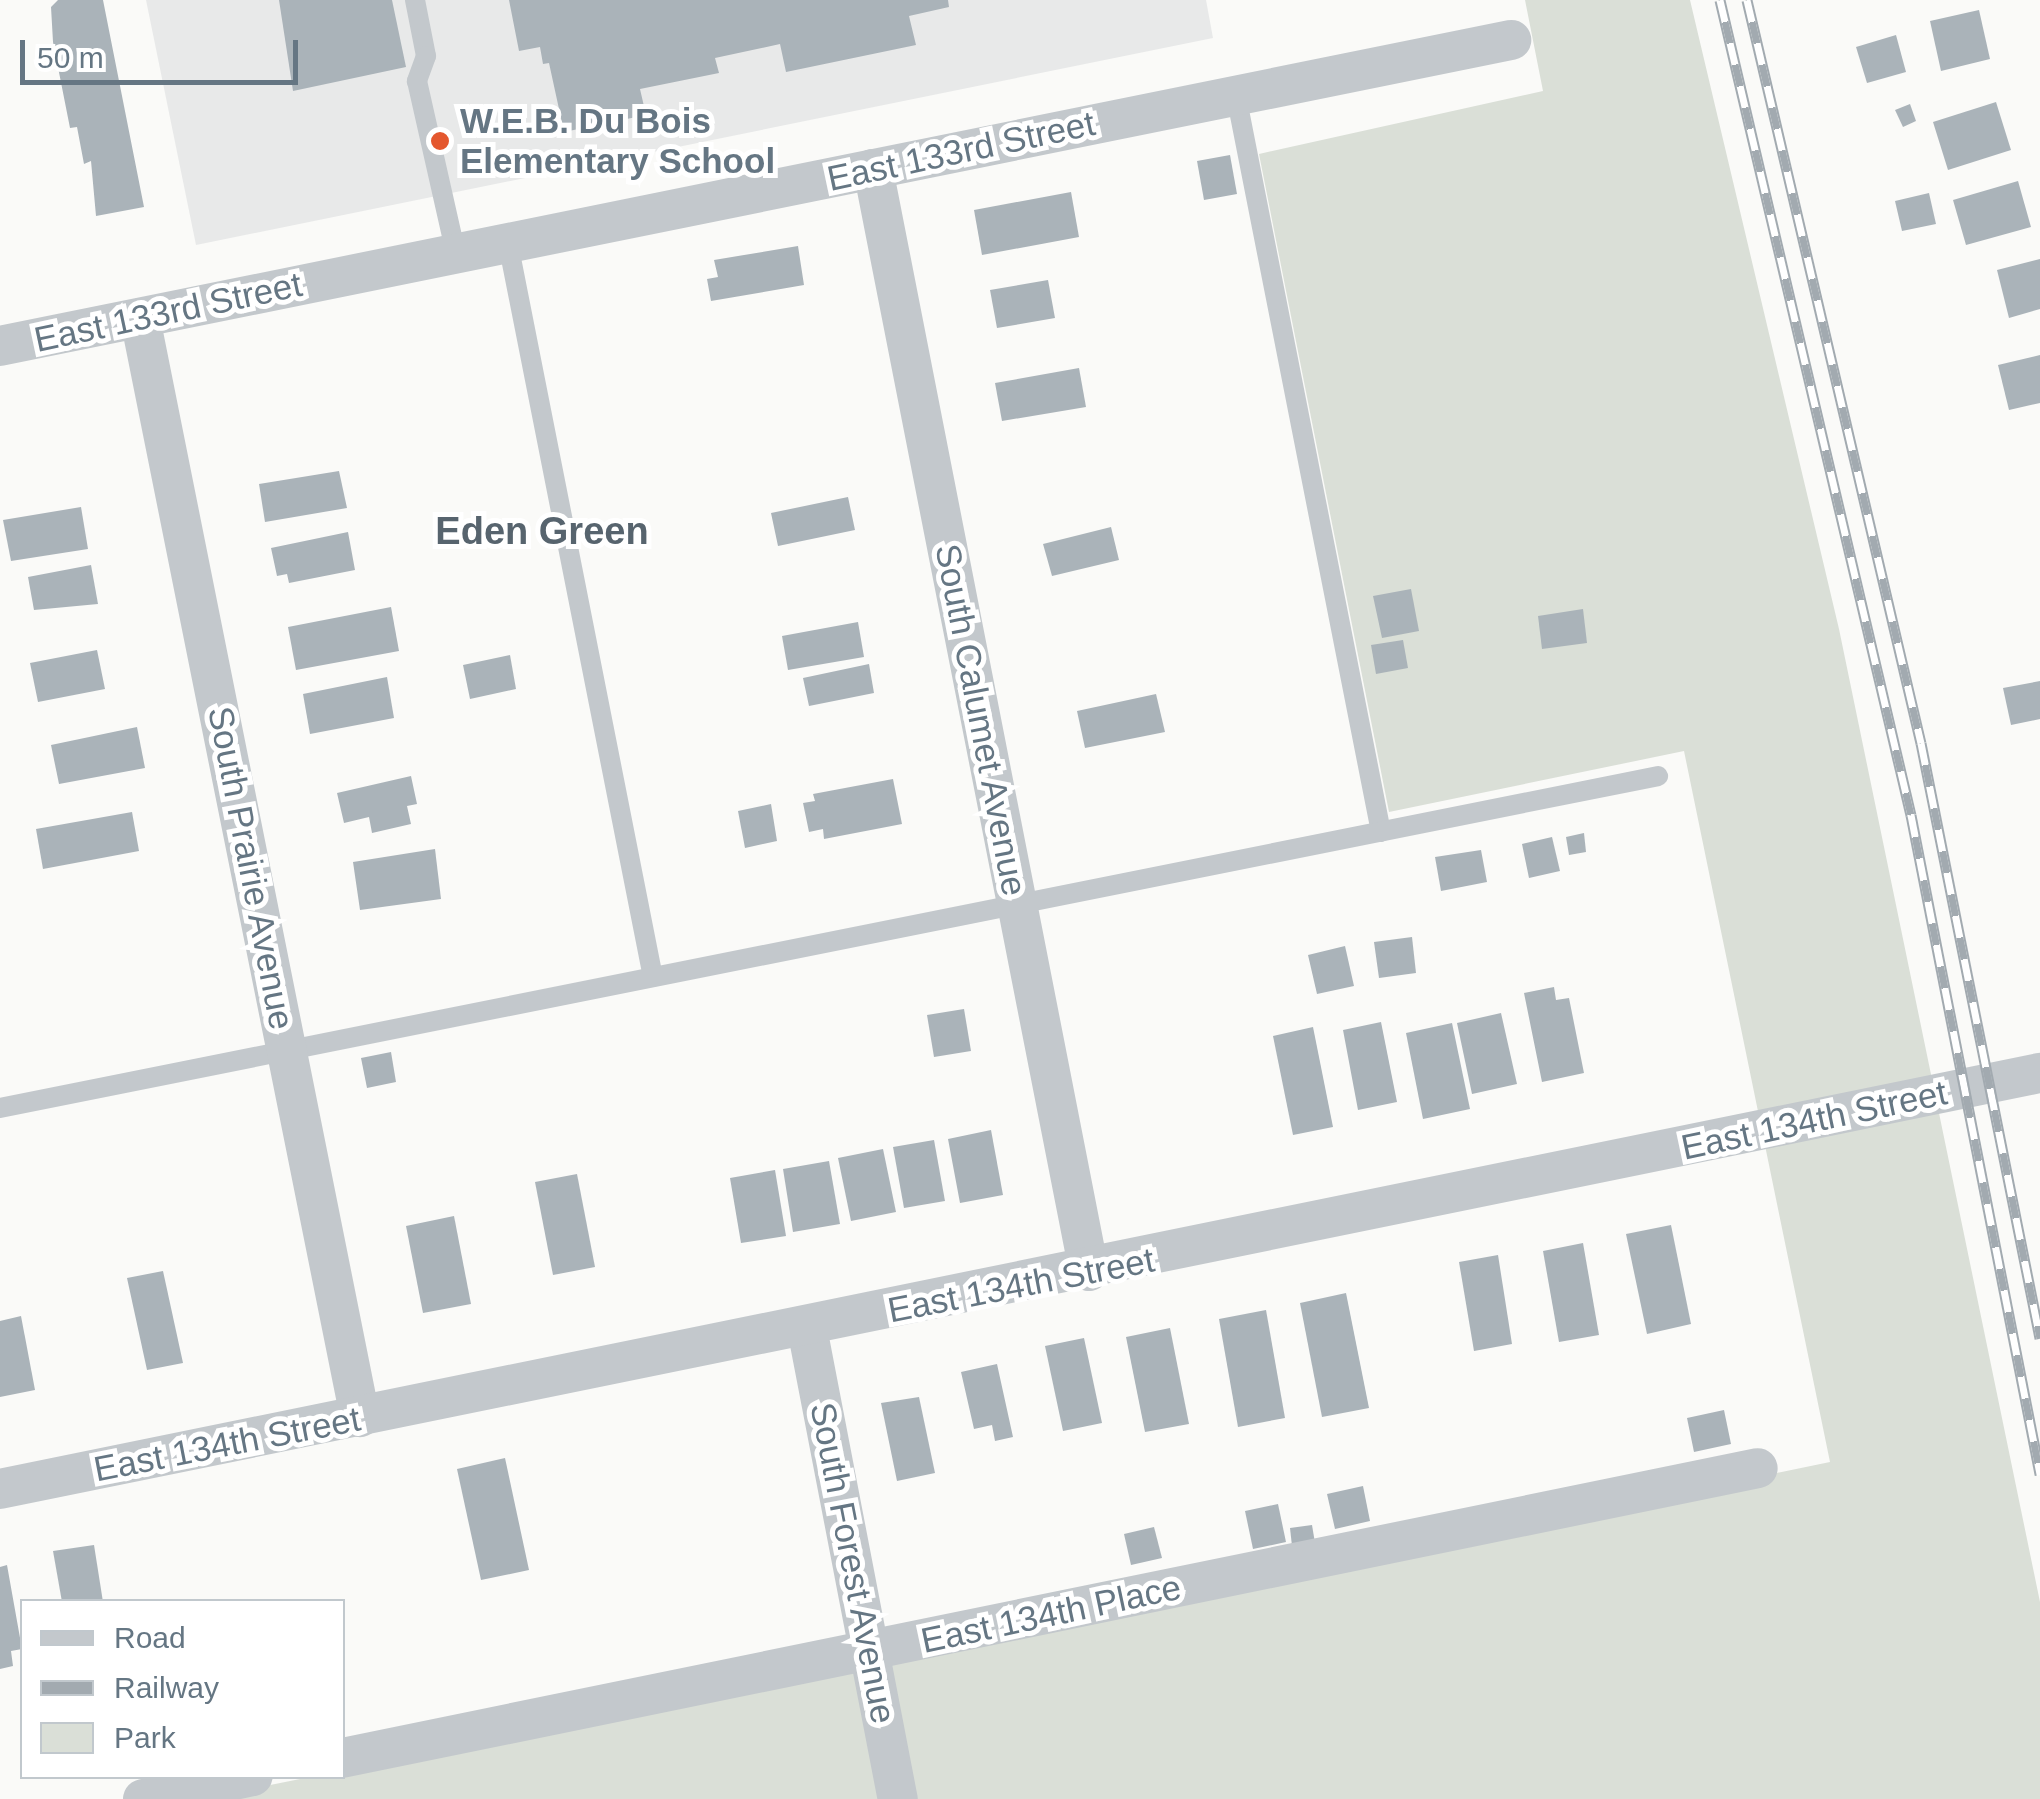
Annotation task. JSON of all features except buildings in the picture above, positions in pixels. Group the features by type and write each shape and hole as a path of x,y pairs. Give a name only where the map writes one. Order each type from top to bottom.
{"street":[{"name":"East 133rd Street","path":"0,346 1512,40"},
{"name":"South Calumet Avenue","path":"873,169 1090,1271"},
{"name":"South Prairie Avenue","path":"140,318 360,1417"},
{"name":"East 134th Street","path":"0,1489 1090,1271 2040,1073"},
{"name":"South Forest Avenue","path":"808,1328 898,1799"},
{"name":"East 134th Place","path":"345,1757 1758,1468"},
{"path":"143,1799 239,1779"}],"lane":[{"path":"415,0 426,56 417,81 456,254"},
{"path":"1236,95 1381,832"},
{"path":"508,243 654,977"},
{"path":"0,1108 1658,776"}],"shaded area":[{"name":"W.E.B. Du Bois Elementary School","path":"146,0 1206,0 1213,38 196,245"}],"green space":[{"path":"1525,0 1690,0 1839,629 2040,1602 2040,1799 201,1799 300,1779 345,1779 345,1770 1830,1462 1684,751 1389,812 1259,154 1543,91"}],"railway":[{"path":"1720,0 1911,815 2040,1474"},
{"path":"1747,0 1921,743 2040,1338"}],"place":[{"name":"W.E.B. Du Bois Elementary School","path":"440,141"}],"district":[{"name":"Eden Green","path":"542,532"}]}
